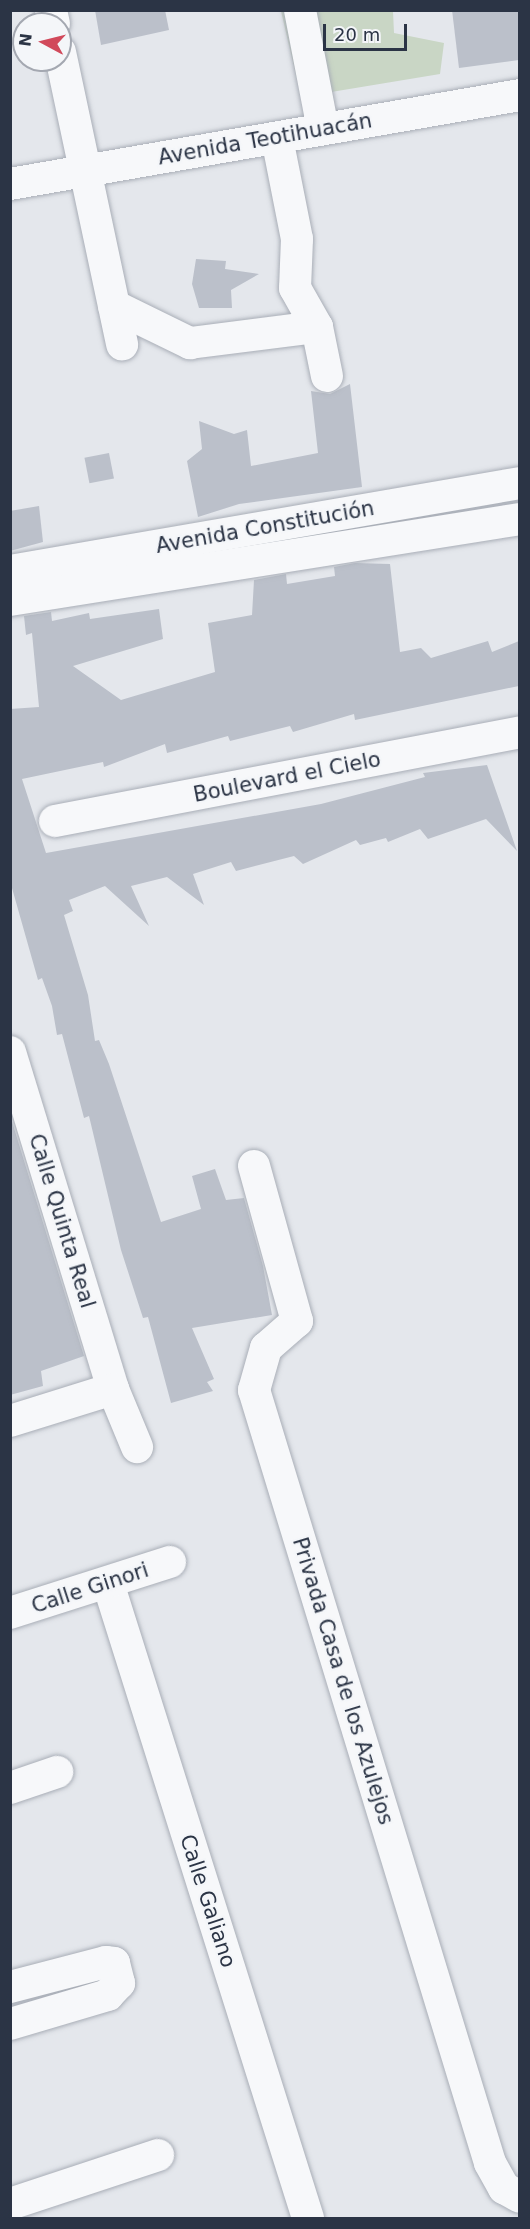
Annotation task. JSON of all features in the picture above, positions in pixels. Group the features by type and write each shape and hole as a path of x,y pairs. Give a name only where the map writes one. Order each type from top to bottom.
{"street":[{"path":"300,10 323,129"},
{"path":"64,72 122,344"},
{"name":"Avenida Teotihuacán","path":"10,184 519,95"},
{"path":"277,138 297,239 295,288 317,327 327,376"},
{"path":"114,306 190,343 317,327"},
{"name":"Avenida Constitución","path":"10,571 519,483"},
{"name":"Avenida Constitución","path":"10,600 519,519"},
{"name":"Boulevard el Cielo","path":"55,821 519,732"},
{"name":"Calle Quinta Real","path":"10,1052 113,1389 137,1447"},
{"name":"Privada Casa de los Azulejos","path":"254,1166 297,1321 266,1348 254,1390 490,2163 504,2188 519,2197"},
{"path":"10,1421 113,1389"},
{"name":"Calle Ginori","path":"10,1613 170,1562"},
{"name":"Calle Galiano","path":"108,1583 308,2218"},
{"path":"10,1788 57,1772"},
{"path":"10,1988 106,1962 114,1964 119,1983 108,1995 10,2024"},
{"path":"10,2204 158,2155"}],"green space":[{"path":"281,11 393,11 394,33 444,43 440,74 301,97"}],"building":[{"path":"95,10 165,10 169,30 101,45"},
{"path":"452,10 519,10 519,60 459,68"},
{"path":"196,259 226,261 225,269 259,274 231,290 232,308 199,308 192,284"},
{"path":"350,384 362,487 239,504 198,517 187,461 202,449 199,421 234,434 247,430 251,466 318,453 311,391 330,394"},
{"path":"109,453 114,479 89,483 84,458"},
{"path":"39,506 43,542 10,551 10,511"},
{"path":"355,563 390,564 400,652 421,648 431,658 488,641 492,652 519,641 519,686 355,720 354,714 293,732 290,726 230,741 228,736 167,753 165,744 104,767 103,762 22,779 46,853 321,804 425,777 423,773 487,765 517,851 486,819 428,839 420,829 388,842 386,838 360,845 356,840 303,864 294,856 236,871 231,862 193,874 204,905 167,877 131,886 149,926 105,886 69,900 73,911 64,915 88,995 95,1041 99,1040 109,1064 161,1222 201,1209 192,1176 215,1169 226,1200 244,1198 263,1266 272,1315 192,1328 214,1379 207,1382 213,1391 171,1403 148,1317 143,1318 121,1250 89,1116 84,1118 62,1034 57,1035 52,1006 42,978 38,980 10,881 10,709 39,707 32,633 26,635 24,616 51,612 52,621 89,613 90,619 159,609 163,639 73,666 121,700 215,672 208,623 252,615 254,580 286,574 287,584 335,576 334,567"},
{"path":"10,1115 84,1356 41,1371 43,1386 10,1395"}]}
